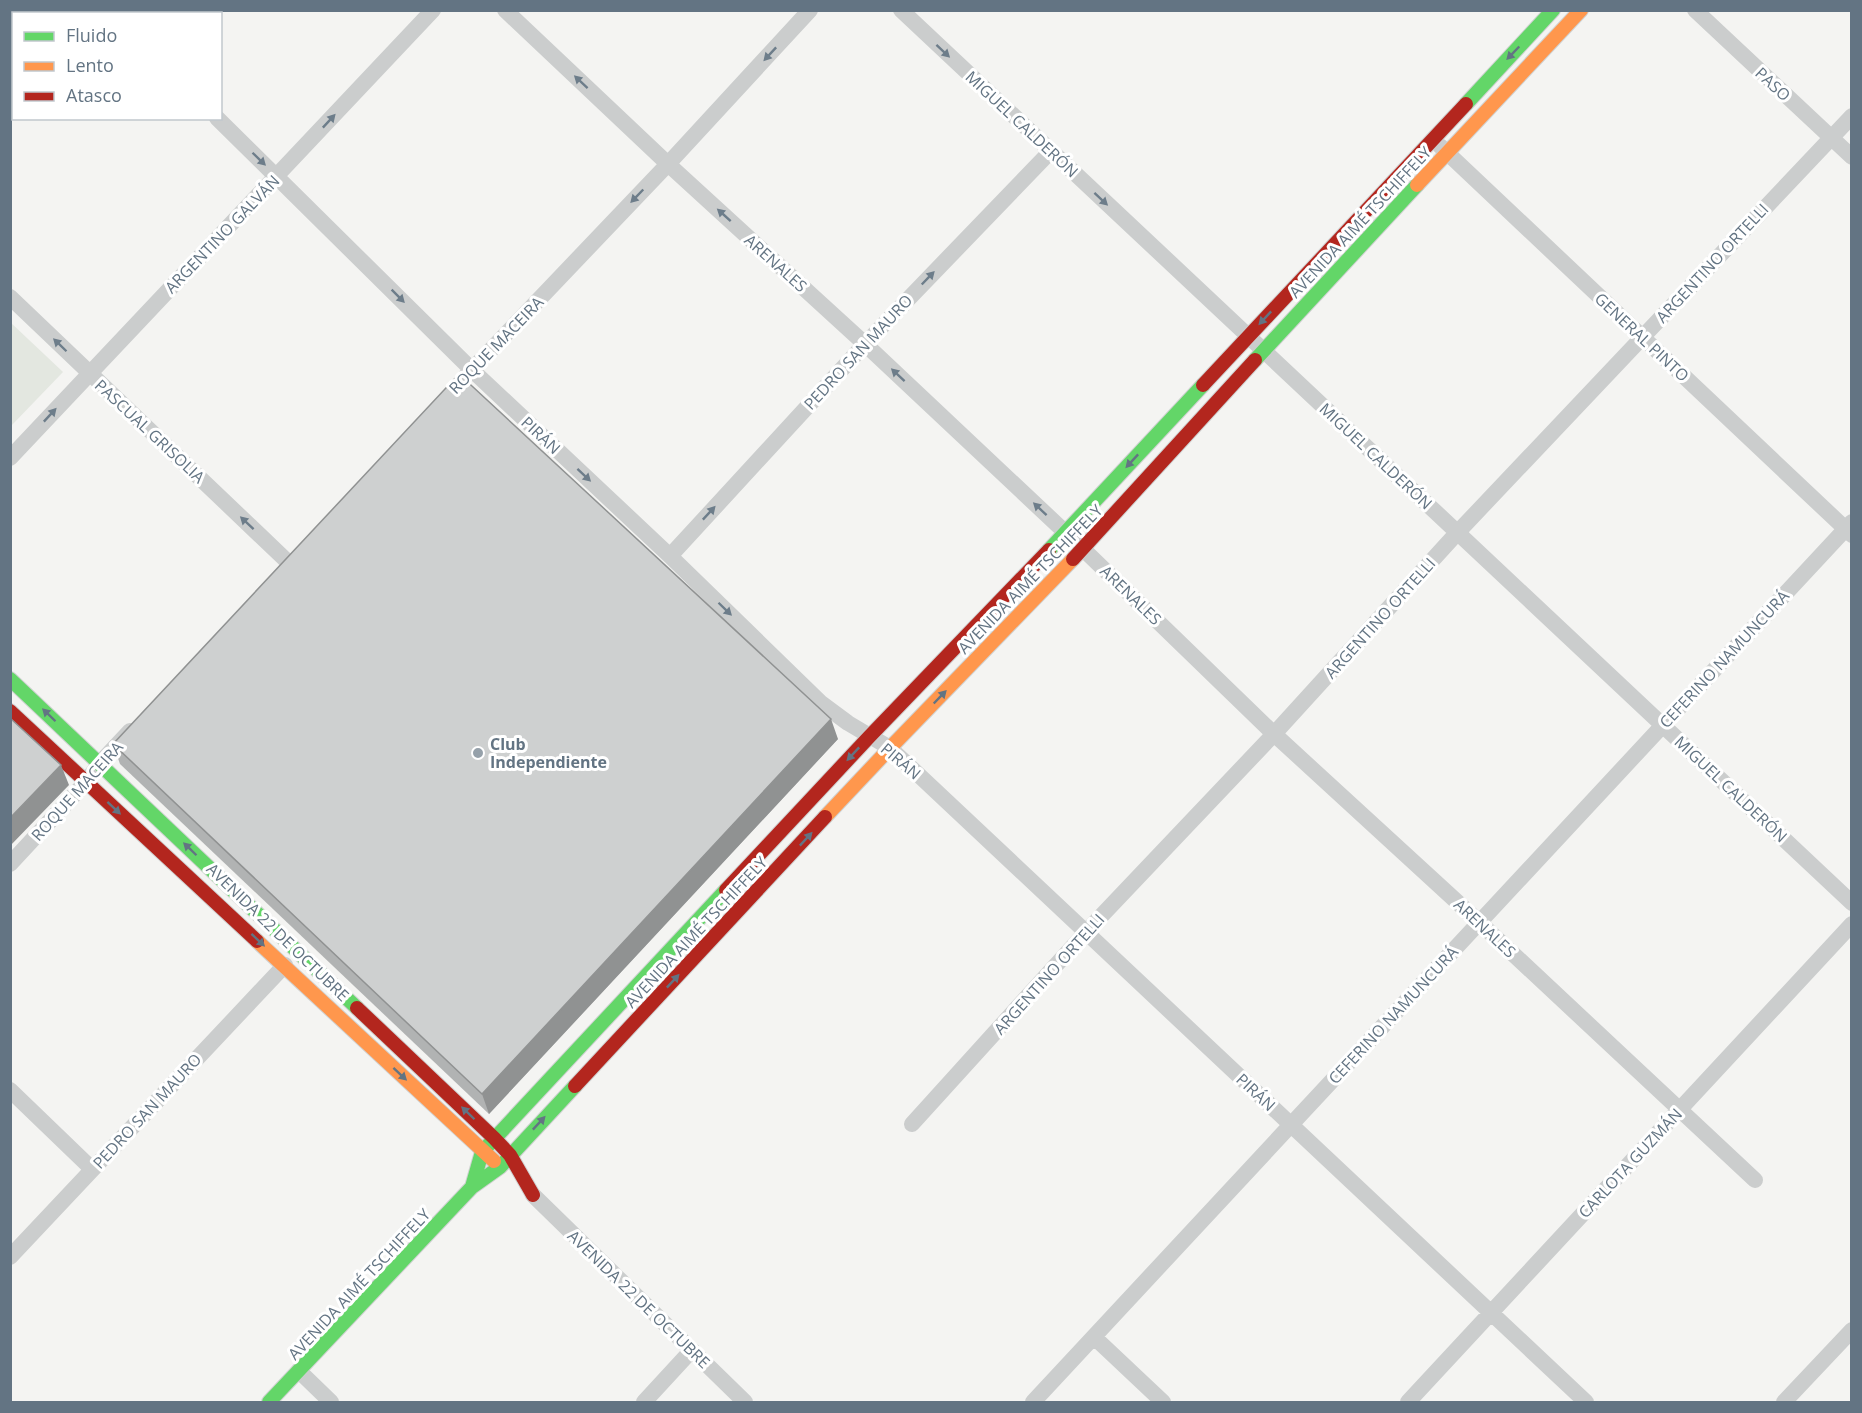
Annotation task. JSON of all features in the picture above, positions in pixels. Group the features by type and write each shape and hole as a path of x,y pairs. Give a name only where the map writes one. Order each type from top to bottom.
{"main road":[{"name":"AVENIDA AIMÉ TSCHIFFELY","path":"482,1152 869,736 1065,533 1553,10"},
{"name":"AVENIDA AIMÉ TSCHIFFELY","path":"269,1402 472,1187 500,1167 891,748 1083,549 1264,350 1581,10"},
{"name":"AVENIDA 22 DE OCTUBRE","path":"10,679 494,1138 510,1155 533,1196"},
{"name":"AVENIDA 22 DE OCTUBRE","path":"10,711 285,965 482,1152 533,1196"},
{"path":"472,1187 482,1152"}],"street":[{"name":"ARGENTINO GALVÁN","path":"10,458 433,10"},
{"name":"ARENALES","path":"505,10 1083,549 1274,734 1755,1180"},
{"name":"ROQUE MACEIRA","path":"456,387 668,164 810,10"},
{"name":"MIGUEL CALDERÓN","path":"901,10 1851,903"},
{"name":"PASO","path":"1695,10 1851,157"},
{"name":"ARGENTINO ORTELLI","path":"912,1124 1086,932 1274,734 1457,533 1851,116"},
{"name":"PIRÁN","path":"219,120 472,370 670,556 821,703 848,723 891,748 1586,1402"},
{"name":"GENERAL PINTO","path":"1432,138 1849,529"},
{"name":"PEDRO SAN MAURO","path":"670,556 865,344 1050,152"},
{"name":"PASCUAL GRISOLIA","path":"10,297 290,564"},
{"name":"CEFERINO NAMUNCURÁ","path":"1033,1402 1663,725 1849,529"},
{"name":"ROQUE MACEIRA","path":"10,864 86,782 99,763 141,720"},
{"name":"CARLOTA GUZMÁN","path":"1408,1402 1851,924"},
{"name":"PEDRO SAN MAURO","path":"10,1257 285,965"},
{"path":"10,1090 92,1169"},
{"name":"AVENIDA 22 DE OCTUBRE","path":"533,1196 745,1402"},
{"path":"1784,1402 1851,1330"},
{"path":"1094,1336 1163,1402"},
{"path":"644,1402 691,1351"},
{"path":"299,1371 331,1402"}],"shaded area":[{"path":"10,322 63,372 11,426 10,426"}],"building":[{"name":"Club Independiente","path":"459,374 831,719 482,1094 113,744"},
{"path":"10,718 61,765 10,818"}],"traffic: fast":[{"path":"1466,104 1553,10"},
{"path":"1255,360 1417,185"},
{"path":"1049,550 1203,385"},
{"path":"10,679 357,1008"},
{"path":"472,1187 482,1152 726,890"},
{"path":"269,1402 472,1187 500,1167 575,1086"}],"traffic: slow":[{"path":"1417,185 1581,10"},
{"path":"825,817 1073,559"},
{"path":"257,941 494,1161"}],"traffic: jam":[{"path":"1203,385 1466,104"},
{"path":"1073,559 1255,360"},
{"path":"726,890 1049,550"},
{"path":"10,711 257,941"},
{"path":"575,1086 825,817"},
{"path":"357,1008 494,1138 510,1155 533,1195"}],"place":[{"name":"Club Independiente","path":"478,753"}]}
